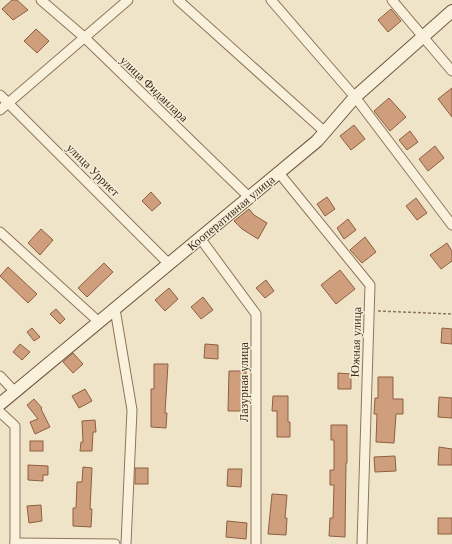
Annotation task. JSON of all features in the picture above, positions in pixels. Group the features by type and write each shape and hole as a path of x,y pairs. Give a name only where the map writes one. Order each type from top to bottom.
{"street":[{"name":"улица Фиданлара","path":"41,0 84,37 249,197"},
{"path":"0,110 128,0"},
{"path":"178,0 325,132"},
{"path":"271,0 355,97 452,225"},
{"path":"392,0 452,71"},
{"name":"Кооперативная улица","path":"0,404 317,141 355,97 452,11"},
{"name":"улица Урриет","path":"0,94 169,264"},
{"name":"Южная улица","path":"279,173 370,285 362,544"},
{"path":"0,232 99,322"},
{"name":"Лазурная улица","path":"200,238 256,314 256,544"},
{"path":"115,309 132,410 126,544"},
{"path":"0,376 15,392"},
{"path":"0,412 15,426 15,544 115,544"}],"path":[{"path":"368,311 452,314"}],"building":[{"path":"12,0 17,0 28,10 13,20 2,9"},
{"path":"391,9 401,21 388,32 378,20"},
{"path":"36,29 49,41 37,53 24,41"},
{"path":"452,88 452,117 438,99"},
{"path":"389,98 406,117 390,131 374,111"},
{"path":"354,125 365,139 351,150 340,136"},
{"path":"410,131 418,142 407,150 399,140"},
{"path":"435,146 444,158 428,171 419,159"},
{"path":"151,192 161,203 152,211 142,201"},
{"path":"327,197 335,209 325,216 317,204"},
{"path":"416,198 427,213 417,220 406,206"},
{"path":"249,209 254,215 267,223 258,239 242,229 234,221"},
{"path":"348,219 356,230 344,239 337,228"},
{"path":"41,229 53,240 40,255 28,243"},
{"path":"365,237 376,252 362,263 350,250"},
{"path":"447,243 452,251 452,261 441,269 430,255"},
{"path":"104,263 113,272 87,297 78,288"},
{"path":"8,267 37,294 28,303 0,276"},
{"path":"340,270 355,289 336,304 321,285"},
{"path":"266,280 274,291 265,298 256,288"},
{"path":"169,288 178,299 165,311 155,300"},
{"path":"203,297 213,310 201,319 191,307"},
{"path":"56,309 65,319 60,324 50,314"},
{"path":"32,328 40,337 34,341 27,332"},
{"path":"442,328 452,329 452,344 441,343"},
{"path":"20,344 30,352 22,360 13,352"},
{"path":"205,344 218,345 218,359 204,358"},
{"path":"73,353 83,364 73,373 63,362"},
{"path":"154,364 168,364 165,413 167,413 166,428 151,427 151,389 154,389"},
{"path":"229,371 246,371 246,411 228,411"},
{"path":"338,373 351,374 351,389 338,389"},
{"path":"378,377 393,377 393,399 403,399 403,414 396,414 394,443 376,442 377,414 374,414 375,398 378,398"},
{"path":"85,389 92,401 79,408 72,396"},
{"path":"273,396 288,396 288,422 290,422 290,437 277,437 277,411 272,411"},
{"path":"439,397 452,398 452,418 438,417"},
{"path":"34,399 42,408 41,409 50,427 35,434 30,422 38,419 27,405"},
{"path":"95,420 96,432 93,432 92,451 80,451 81,442 83,442 82,421"},
{"path":"331,425 347,425 345,537 329,536 330,518 333,518 334,485 330,485 330,470 334,470 334,440 331,440"},
{"path":"30,441 43,441 43,451 30,451"},
{"path":"439,447 452,449 452,465 438,465"},
{"path":"395,456 396,471 375,472 374,457"},
{"path":"28,465 48,466 48,475 43,475 43,481 28,480"},
{"path":"83,467 92,468 90,509 92,509 91,527 73,526 73,508 76,508 77,482 82,482"},
{"path":"135,468 148,468 148,484 135,484"},
{"path":"228,469 242,469 241,487 227,486"},
{"path":"272,494 287,495 285,518 287,518 286,535 268,534"},
{"path":"41,505 42,521 29,523 27,506"},
{"path":"438,518 452,518 452,534 438,534"},
{"path":"227,521 247,523 246,539 226,537"}]}
